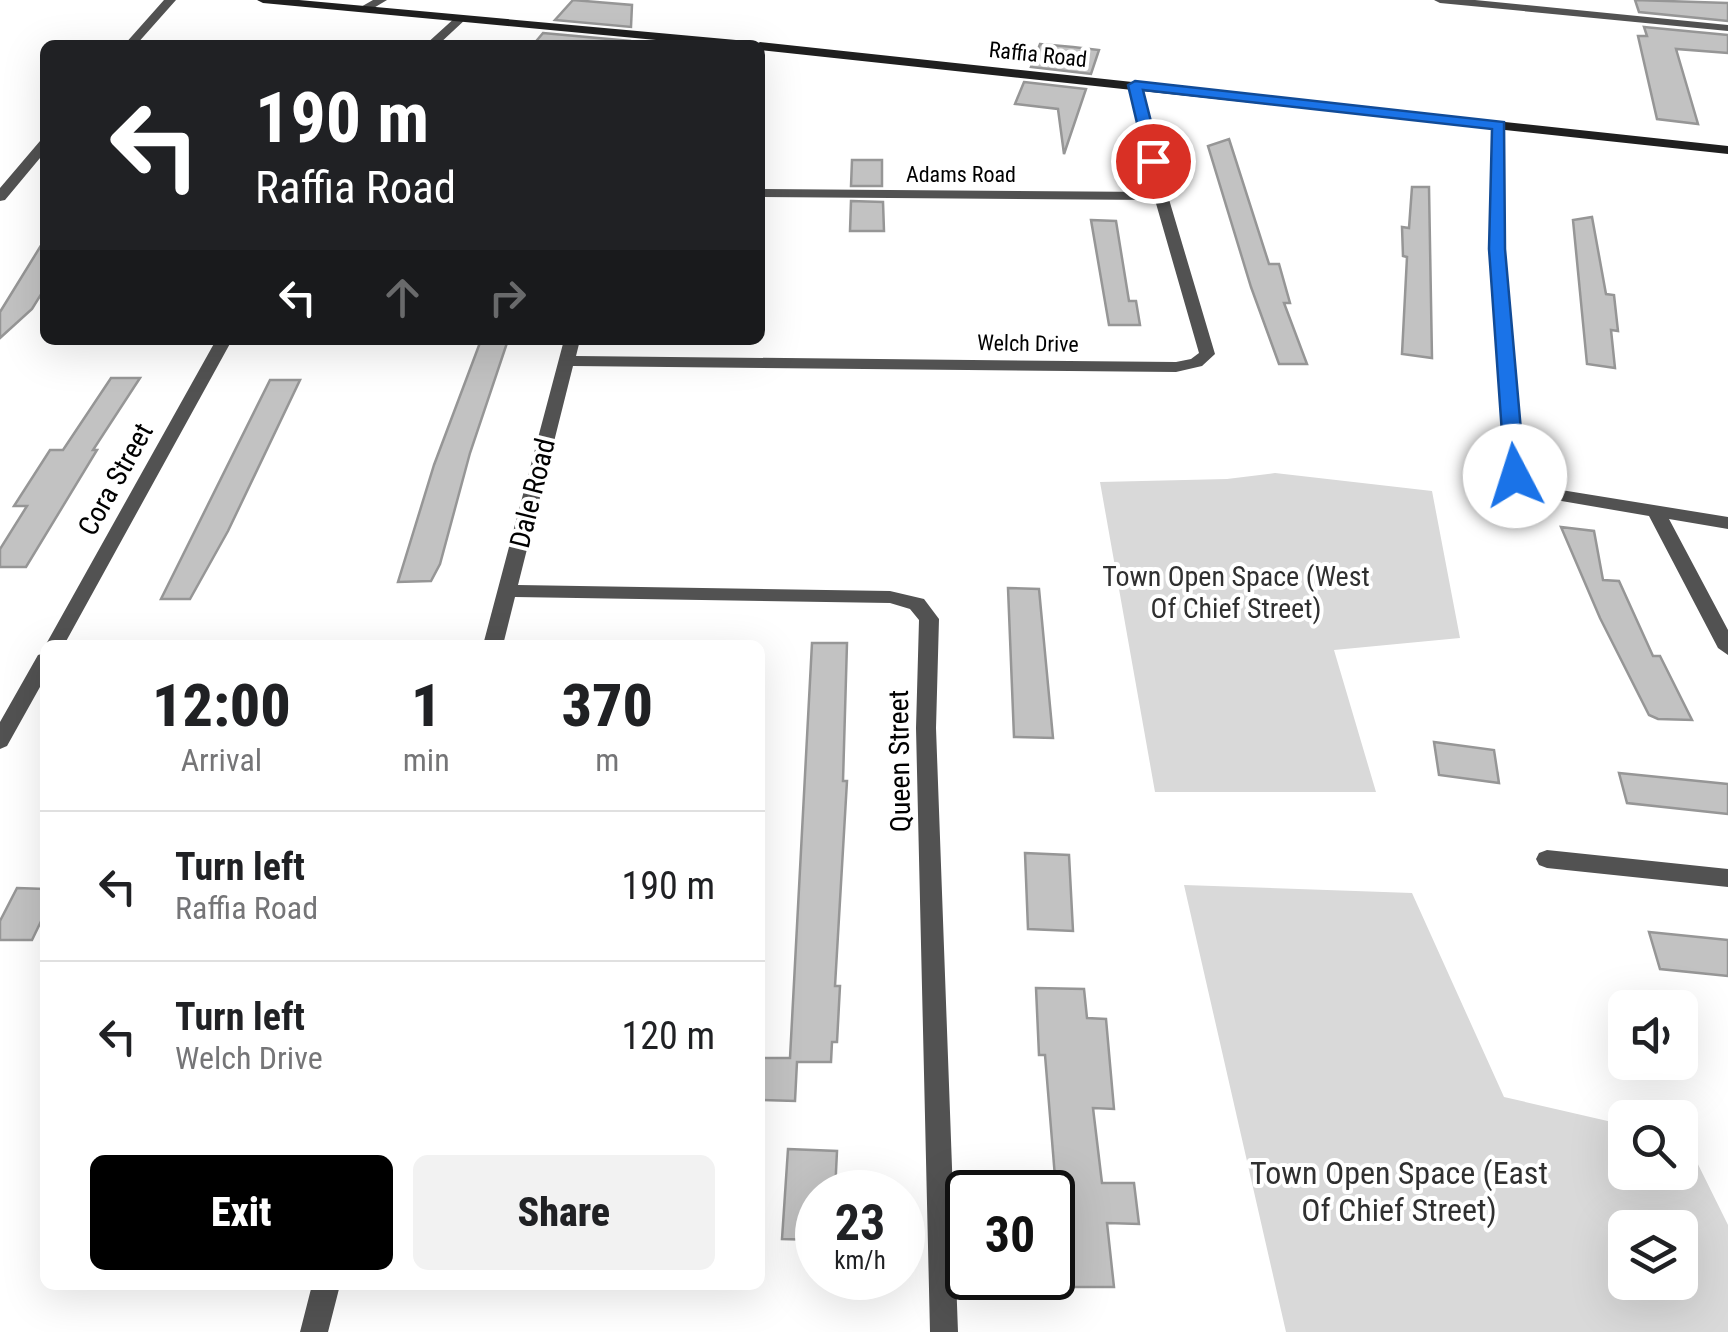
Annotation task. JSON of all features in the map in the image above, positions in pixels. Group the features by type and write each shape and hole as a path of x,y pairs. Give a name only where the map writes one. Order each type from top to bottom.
{"main road":[{"path":"263,0 645,40"},
{"name":"Raffia Road","path":"765,47 1728,150"}],"street":[{"path":"134,40 170,0"},
{"path":"364,10 381,0"},
{"path":"1440,0 1728,28"},
{"path":"437,40 461,18"},
{"name":"Welch Drive","path":"566,361 1176,367 1196,363 1207,354 1161,196 1135,85"},
{"path":"1499,125 1497,249 1515,476 1550,494 1728,523"},
{"path":"0,197 40,150"},
{"name":"Adams Road","path":"765,193 1161,196"},
{"name":"Cora Street","path":"57,640 221,345"},
{"name":"Dale Road","path":"494,640 571,345"},
{"path":"1657,514 1728,648"},
{"name":"Queen Street","path":"507,592 890,597 917,604 928,619 926,728 944,1332"},
{"path":"0,741 40,669"},
{"path":"1547,859 1728,878"},
{"path":"314,1332 325,1290"}],"green space":[{"name":"Town Open Space (West Of Chief Street)","path":"1275,473 1432,491 1460,638 1334,650 1376,792 1155,792 1100,482 1227,479"},
{"name":"Town Open Space (East Of Chief Street)","path":"1184,885 1412,893 1504,1097 1608,1121 1608,1190 1698,1190 1698,1164 1728,1225 1728,1332 1286,1332"}],"building":[{"path":"573,0 632,5 631,27 555,20"},
{"path":"1635,0 1728,3 1728,21 1639,12"},
{"path":"1644,27 1728,35 1728,53 1676,49 1698,124 1657,119 1638,36 1647,36"},
{"path":"543,33 619,40 537,40"},
{"path":"1040,44 1099,50 1091,74 1031,67"},
{"path":"1024,82 1086,89 1064,154 1058,109 1015,104"},
{"path":"1229,139 1269,264 1279,264 1290,303 1284,303 1307,364 1279,364 1251,287 1208,146"},
{"path":"852,160 882,160 882,186 851,186"},
{"path":"1412,187 1429,187 1432,358 1402,354 1407,257 1403,256 1402,227 1409,228"},
{"path":"851,201 883,202 884,231 850,231"},
{"path":"1592,217 1606,294 1614,295 1618,331 1611,330 1615,368 1587,364 1573,220"},
{"path":"1091,220 1116,221 1129,301 1136,301 1140,325 1109,325"},
{"path":"40,247 40,296 32,309 0,338 0,312"},
{"path":"479,345 506,345 470,453 440,564 431,581 398,582 434,465"},
{"path":"111,378 140,378 93,450 97,450 26,567 0,567 0,549 27,506 14,506 50,450 63,450"},
{"path":"270,380 300,380 228,531 190,599 161,599"},
{"path":"1561,527 1594,531 1603,580 1619,581 1653,656 1660,656 1692,720 1649,715 1600,618"},
{"path":"1008,588 1039,589 1053,738 1014,737"},
{"path":"812,643 847,643 843,781 847,781 835,986 840,986 837,1042 832,1042 831,1062 797,1062 795,1101 765,1100 765,1058 790,1058"},
{"path":"1434,742 1494,750 1499,783 1439,775"},
{"path":"1619,773 1728,784 1728,814 1627,803"},
{"path":"1025,853 1069,855 1073,931 1028,929"},
{"path":"17,888 40,889 40,923 32,940 0,940 0,921"},
{"path":"1649,932 1728,940 1728,976 1660,969"},
{"path":"1036,988 1084,989 1087,1018 1106,1019 1114,1109 1093,1108 1102,1183 1134,1183 1139,1224 1107,1223 1114,1287 1075,1287 1075,1170 1054,1170 1045,1055 1039,1055"},
{"path":"788,1149 837,1151 836,1170 795,1170 795,1239 782,1239"}],"route":[{"path":"1153,161 1135,85 1499,125 1497,249 1515,476"}]}
